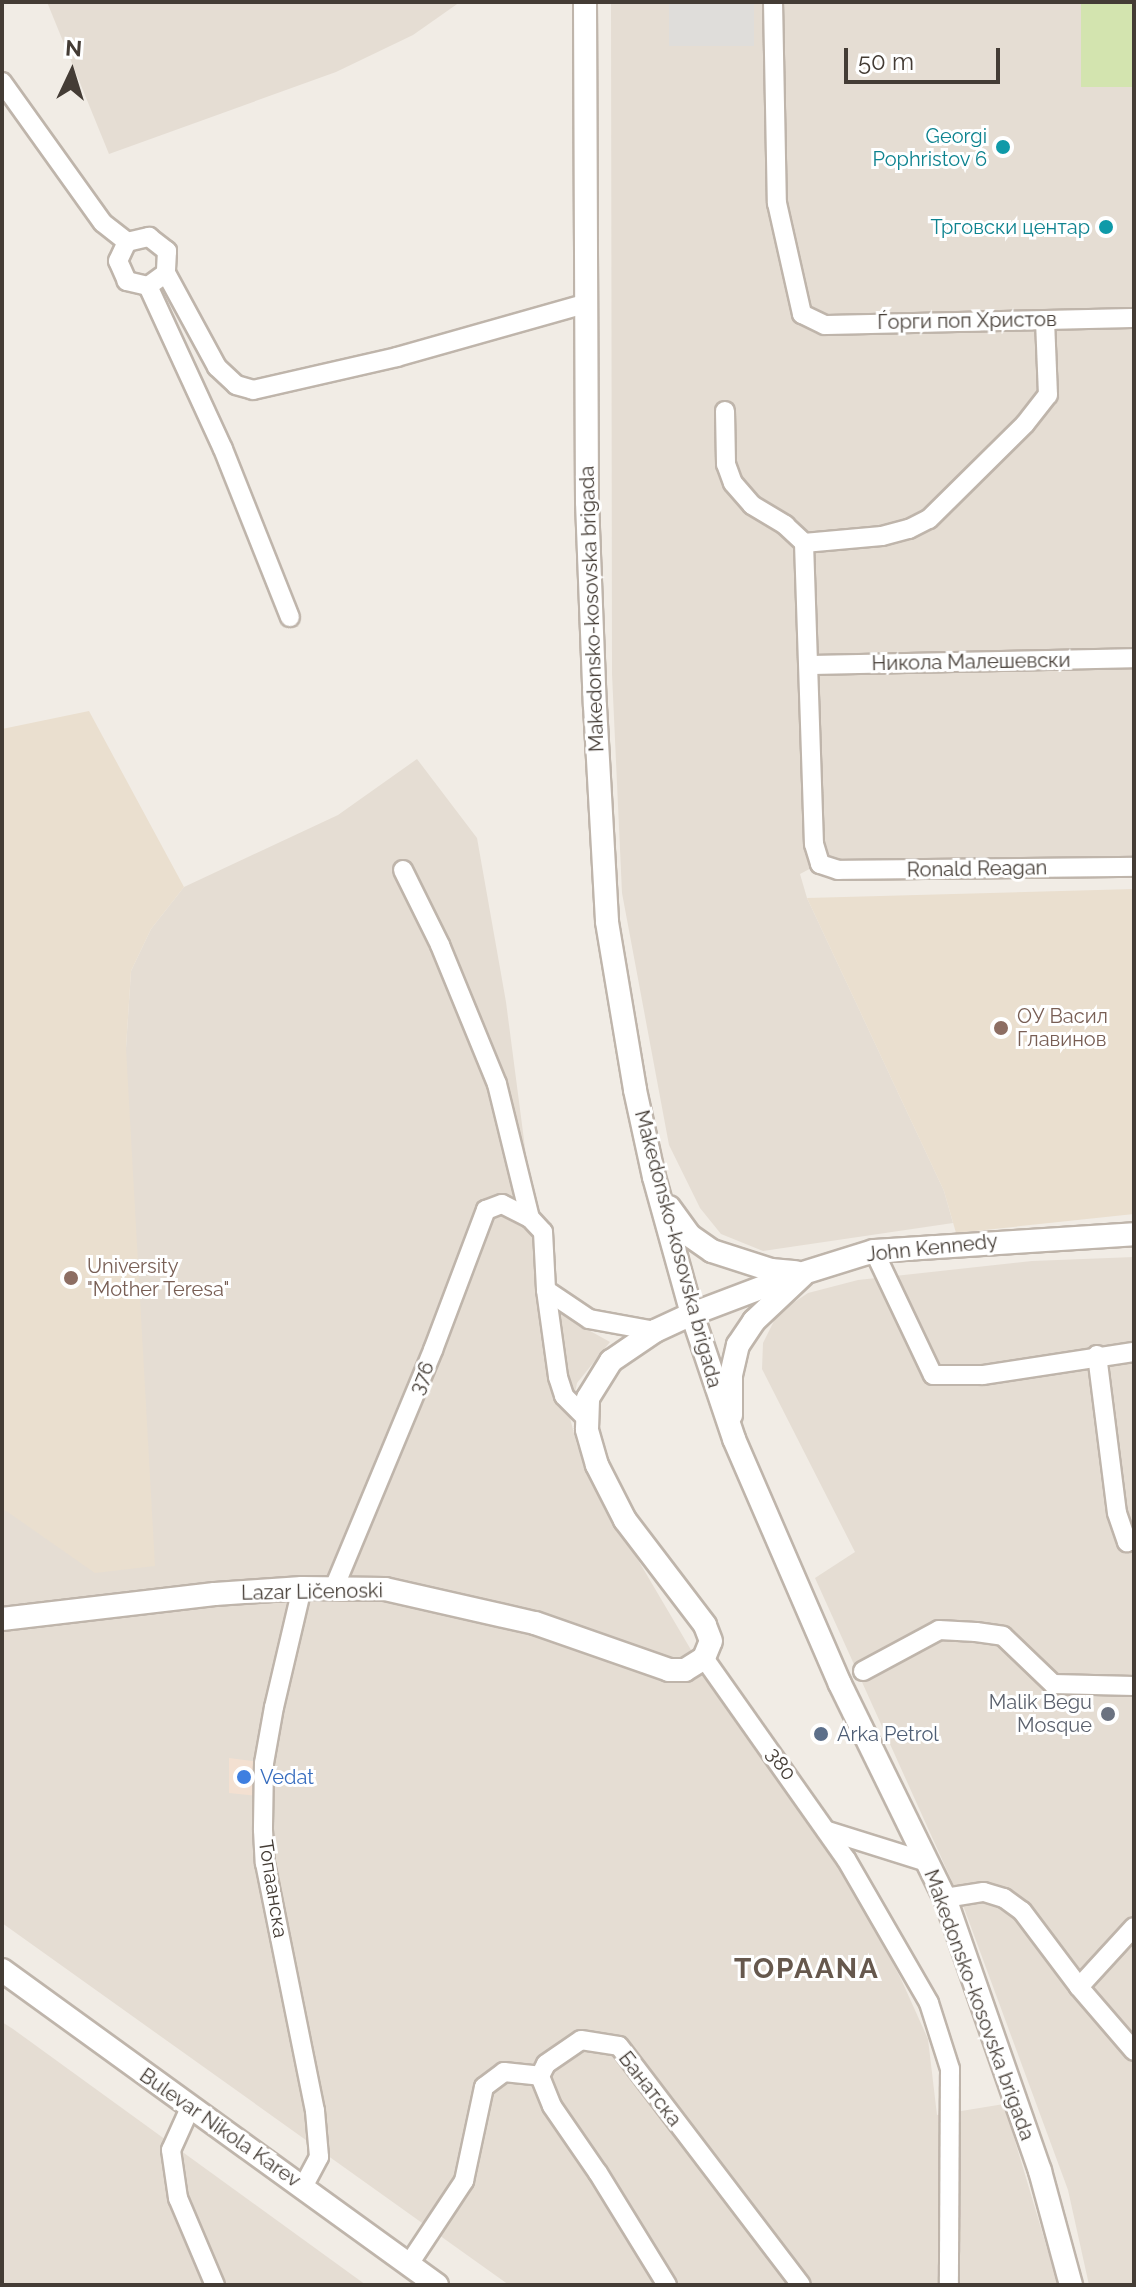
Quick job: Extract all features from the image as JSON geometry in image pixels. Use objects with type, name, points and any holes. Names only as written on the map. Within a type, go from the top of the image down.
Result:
[{"type":"street","name":"Makedonsko-kosovska brigada","points":[[585,2],[587,502],[607,922],[635,1090],[692,1314],[734,1439],[840,1684],[945,1898],[1040,2171],[1071,2285]]},
{"type":"street","name":"Ѓорги поп Христов","points":[[773,2],[777,203],[802,314],[825,325],[1134,318]]},
{"type":"street","points":[[2,82],[103,223],[127,242]]},
{"type":"street","points":[[127,242],[149,237],[167,251],[166,273],[217,367],[236,385],[253,390],[397,357],[584,304]]},
{"type":"street","points":[[127,242],[118,261],[127,281],[148,286],[166,273]]},
{"type":"street","points":[[148,286],[223,449],[290,617]]},
{"type":"street","points":[[804,543],[882,536],[909,529],[929,519],[1025,424],[1048,395],[1045,320]]},
{"type":"street","points":[[725,411],[726,464],[733,483],[752,505],[785,525],[804,543],[809,665]]},
{"type":"street","name":"Никола Малешевски","points":[[809,665],[1134,658]]},
{"type":"street","name":"Ronald Reagan","points":[[809,665],[814,844],[820,864],[838,870],[1134,867]]},
{"type":"street","points":[[403,870],[440,945],[497,1084],[530,1218],[543,1232],[546,1290],[558,1377],[564,1396],[585,1417],[609,1492],[640,1542],[705,1625],[711,1641],[704,1658]]},
{"type":"street","points":[[659,1192],[689,1235],[712,1251],[771,1270],[805,1272]]},
{"type":"street","name":"376","points":[[334,1588],[433,1350],[486,1210],[502,1204],[530,1218]]},
{"type":"street","name":"John Kennedy","points":[[692,1314],[805,1272],[874,1251],[1134,1234]]},
{"type":"street","points":[[874,1251],[933,1375],[983,1375],[1097,1355],[1134,1352]]},
{"type":"street","points":[[734,1439],[731,1390],[738,1345],[754,1321],[805,1272]]},
{"type":"street","points":[[546,1290],[589,1319],[655,1331]]},
{"type":"street","points":[[585,1417],[592,1389],[611,1361],[655,1331],[692,1314]]},
{"type":"street","points":[[1097,1355],[1117,1513],[1131,1540]]},
{"type":"street","name":"Lazar Ličenoski","points":[[2,1619],[163,1598],[302,1588],[385,1589],[459,1603],[535,1623],[669,1670],[685,1670],[704,1658]]},
{"type":"street","name":"Топаанска","points":[[302,1588],[264,1763],[263,1830],[265,1863],[315,2111],[319,2157],[303,2187]]},
{"type":"street","points":[[863,1671],[939,1630],[976,1632],[1003,1636],[1053,1684],[1134,1686]]},
{"type":"street","name":"380","points":[[704,1658],[828,1831],[929,2003],[950,2069],[949,2285]]},
{"type":"street","points":[[828,1831],[927,1862]]},
{"type":"street","points":[[945,1898],[984,1892],[1004,1898],[1022,1911],[1079,1987],[1134,2051]]},
{"type":"street","points":[[1079,1987],[1134,1927]]},
{"type":"street","name":"Bulevar Nikola Karev","points":[[2,1970],[437,2285]]},
{"type":"street","name":"Банатска","points":[[540,2076],[546,2064],[581,2040],[619,2046],[801,2285]]},
{"type":"street","points":[[409,2264],[464,2181],[484,2087],[504,2072],[540,2076],[552,2106],[598,2173],[667,2285]]},
{"type":"street","points":[[190,2108],[171,2150],[176,2186],[215,2285]]},
{"type":"shaded area","points":[[47,2],[460,2],[413,35],[336,72],[109,154]]},
{"type":"shaded area","points":[[611,2],[1134,2],[1134,860],[849,867],[830,858],[800,874],[807,898],[944,1191],[953,1223],[763,1251],[721,1234],[700,1208],[669,1145],[622,893],[612,674]]},
{"type":"shaded area","points":[[669,2],[754,2],[754,46],[669,46]]},
{"type":"shaded area","name":"University \"Mother Teresa\"","points":[[89,711],[184,887],[151,929],[131,971],[126,1048],[155,1566],[95,1573],[2,1508],[2,729]]},
{"type":"shaded area","points":[[417,759],[477,838],[506,1002],[542,1278],[565,1317],[610,1342],[577,1383],[570,1418],[577,1445],[598,1492],[707,1677],[825,1834],[901,1979],[928,2039],[937,2115],[1004,2104],[1058,2285],[509,2285],[2,1923],[2,1508],[11,1513],[126,1048],[131,971],[151,929],[184,887],[338,815]]},
{"type":"shaded area","name":"ОУ Васил Главинов","points":[[1134,889],[1134,1214],[956,1233],[944,1191],[807,898]]},
{"type":"shaded area","points":[[1134,1257],[1134,2285],[1089,2285],[1068,2190],[964,1908],[815,1578],[855,1552],[762,1369],[763,1343],[778,1313],[808,1293],[858,1280],[1032,1261]]},
{"type":"shaded area","name":"Vedat","points":[[229,1758],[259,1762],[259,1796],[229,1793]]},
{"type":"shaded area","points":[[2,2022],[13,2029],[366,2285],[2,2285]]},
{"type":"green space","points":[[1081,2],[1134,2],[1134,87],[1081,87]]},
{"type":"place","name":"Georgi Pophristov 6","points":[[1003,147]]},
{"type":"place","name":"Трговски центар","points":[[1106,227]]},
{"type":"place","name":"ОУ Васил Главинов","points":[[1001,1028]]},
{"type":"place","name":"University \"Mother Teresa\"","points":[[71,1278]]},
{"type":"place","name":"Malik Begu Mosque","points":[[1108,1714]]},
{"type":"place","name":"Arka Petrol","points":[[821,1734]]},
{"type":"place","name":"Vedat","points":[[244,1777]]},
{"type":"district","name":"TOPAANA","points":[[807,1969]]}]
